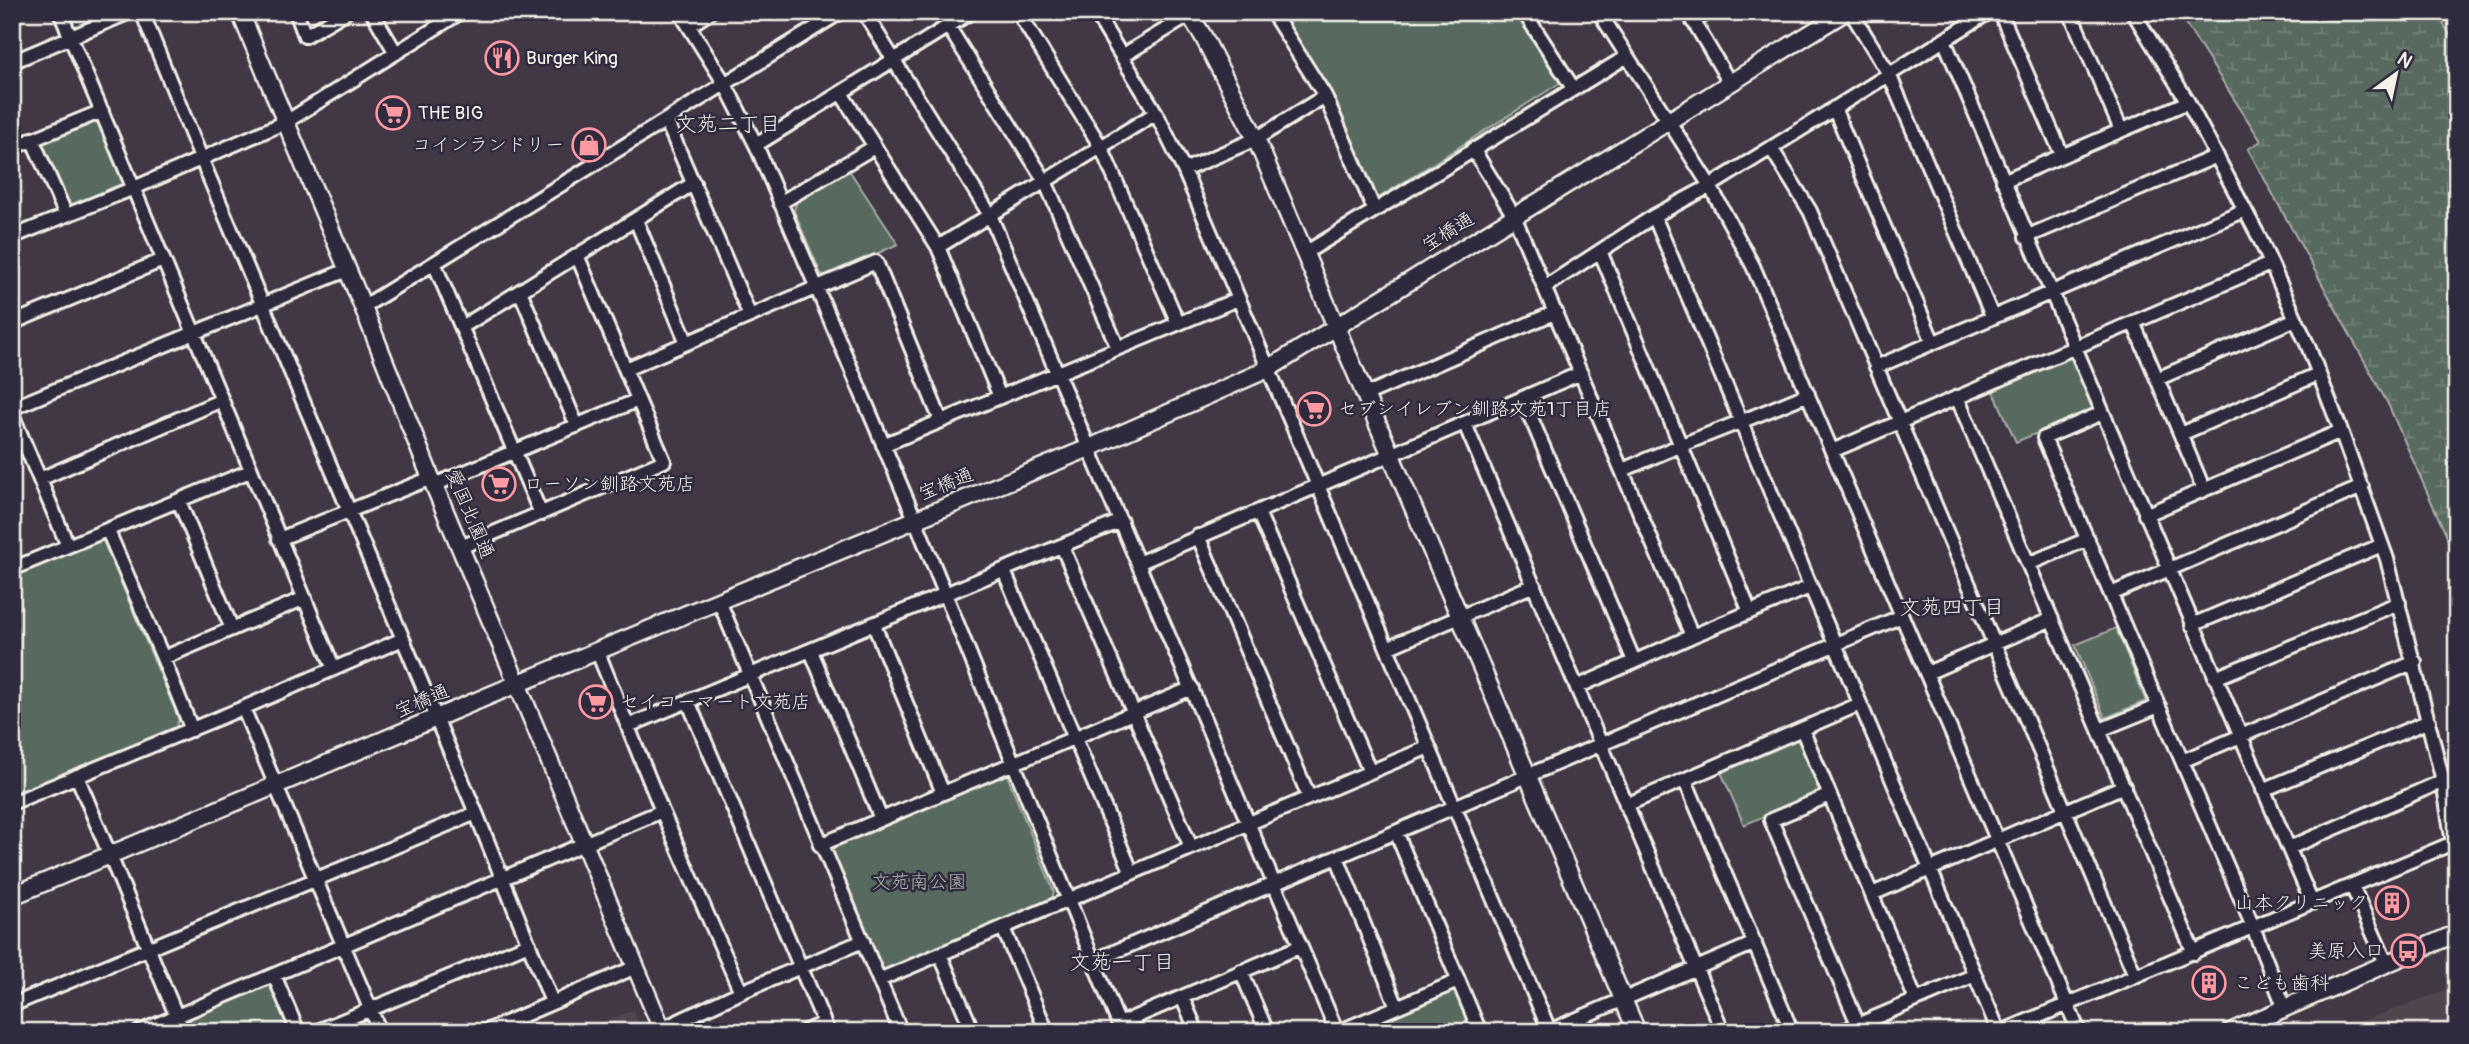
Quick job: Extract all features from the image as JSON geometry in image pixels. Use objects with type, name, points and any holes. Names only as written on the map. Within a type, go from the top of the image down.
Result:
[{"type":"street","points":[[60,12],[334,669]]},
{"type":"street","points":[[12,62],[130,12]]},
{"type":"street","points":[[142,12],[552,1002]]},
{"type":"street","name":"愛国北園通","points":[[240,12],[662,1030]]},
{"type":"street","points":[[296,12],[305,36],[346,12]]},
{"type":"street","points":[[372,12],[396,52]]},
{"type":"street","points":[[12,237],[286,122],[461,12]]},
{"type":"street","points":[[680,12],[725,84],[756,145],[915,519],[1120,1028],[1182,997],[1301,946]]},
{"type":"street","points":[[689,26],[710,12]]},
{"type":"street","points":[[363,307],[841,12]]},
{"type":"street","points":[[864,12],[990,215],[1337,1032],[1458,981]]},
{"type":"street","points":[[756,145],[971,12]]},
{"type":"street","points":[[1018,12],[1101,147],[1178,323]]},
{"type":"street","points":[[1095,12],[1156,113],[1184,170],[1549,1032],[1755,943]]},
{"type":"street","points":[[1272,12],[1325,96],[1374,209]]},
{"type":"street","points":[[1524,12],[1573,88]]},
{"type":"street","points":[[1599,12],[1710,186],[1753,266],[2079,1032]]},
{"type":"street","points":[[1709,12],[1690,17],[1730,83]]},
{"type":"street","name":"宝橋通","points":[[12,896],[597,650],[1089,448],[1268,369],[1845,12]]},
{"type":"street","points":[[1851,12],[1889,74],[1992,316]]},
{"type":"street","points":[[1545,288],[1654,216],[1710,186],[1989,12]]},
{"type":"street","points":[[2000,12],[2062,155]]},
{"type":"street","points":[[2070,12],[2121,130]]},
{"type":"street","points":[[1654,216],[2000,1032],[2453,843],[2443,781],[2399,603],[2382,545],[2341,431],[2296,318],[2245,210],[2188,102],[2133,12]]},
{"type":"street","points":[[1122,56],[1189,14],[1203,36],[1256,139],[1637,1032]]},
{"type":"street","points":[[948,26],[1045,181],[1118,348]]},
{"type":"street","points":[[1944,40],[2312,903]]},
{"type":"street","points":[[1305,253],[1626,57]]},
{"type":"street","points":[[841,93],[938,247],[1000,397]]},
{"type":"street","points":[[1184,170],[1256,139],[1325,96]]},
{"type":"street","points":[[2003,181],[2188,102]]},
{"type":"street","points":[[1834,108],[1933,342]]},
{"type":"street","points":[[12,148],[102,111]]},
{"type":"street","points":[[938,247],[1156,113]]},
{"type":"street","points":[[666,120],[750,316]]},
{"type":"street","points":[[32,139],[66,215]]},
{"type":"street","points":[[780,203],[874,146]]},
{"type":"street","points":[[1771,148],[1810,211],[2135,975]]},
{"type":"street","points":[[1473,149],[1514,216],[1692,636]]},
{"type":"street","points":[[2026,237],[2217,156]]},
{"type":"street","points":[[462,327],[694,183]]},
{"type":"street","points":[[1876,367],[2245,210]]},
{"type":"street","points":[[636,220],[687,343]]},
{"type":"street","points":[[1600,251],[1750,612]]},
{"type":"street","points":[[461,547],[664,461],[577,255]]},
{"type":"street","points":[[12,323],[163,260]]},
{"type":"street","points":[[626,369],[876,262],[941,421]]},
{"type":"street","points":[[434,263],[541,514]]},
{"type":"street","points":[[1832,451],[2270,264]]},
{"type":"street","points":[[12,408],[347,270]]},
{"type":"street","points":[[520,291],[577,426]]},
{"type":"street","points":[[883,445],[1238,299]]},
{"type":"street","points":[[1365,395],[1556,312]]},
{"type":"street","points":[[2157,379],[2296,318]]},
{"type":"street","points":[[2133,322],[2204,490]]},
{"type":"street","points":[[1138,563],[1581,373]]},
{"type":"street","points":[[2181,434],[2318,374]]},
{"type":"street","points":[[1623,470],[1680,444],[1741,424],[1808,394]]},
{"type":"street","points":[[1957,397],[2194,953]]},
{"type":"street","points":[[1523,399],[1634,662]]},
{"type":"street","points":[[40,479],[222,400]]},
{"type":"street","points":[[279,539],[350,510],[515,452],[638,400]]},
{"type":"street","points":[[2102,413],[2044,438],[2253,927],[2285,1009]]},
{"type":"street","points":[[12,414],[68,546]]},
{"type":"street","points":[[1465,424],[1723,1032]]},
{"type":"street","points":[[2145,514],[2341,431]]},
{"type":"street","points":[[12,569],[250,471]]},
{"type":"street","points":[[2111,594],[2362,487]]},
{"type":"street","points":[[179,501],[232,629]]},
{"type":"street","points":[[1258,512],[1370,772]]},
{"type":"street","points":[[628,726],[1121,521]]},
{"type":"street","points":[[108,531],[192,730]]},
{"type":"street","points":[[1198,536],[1309,797]]},
{"type":"street","points":[[2028,564],[2088,539]]},
{"type":"street","points":[[2192,625],[2382,545]]},
{"type":"street","points":[[1062,546],[1191,848]]},
{"type":"street","points":[[1004,571],[1132,873]]},
{"type":"street","points":[[1388,648],[1534,585]]},
{"type":"street","points":[[1577,687],[1810,587]]},
{"type":"street","points":[[163,658],[304,598]]},
{"type":"street","points":[[719,601],[901,1032]]},
{"type":"street","points":[[2216,678],[2399,603]]},
{"type":"street","points":[[1093,961],[1902,616]]},
{"type":"street","points":[[1927,673],[2052,619]]},
{"type":"street","points":[[874,625],[943,793]]},
{"type":"street","points":[[12,803],[192,730],[403,639]]},
{"type":"street","points":[[597,650],[662,811],[741,992]]},
{"type":"street","points":[[811,651],[881,819]]},
{"type":"street","points":[[2182,761],[2415,662]]},
{"type":"street","points":[[820,845],[1192,688]]},
{"type":"street","points":[[688,701],[826,1028],[804,1032]]},
{"type":"street","points":[[1626,805],[1860,704]]},
{"type":"street","points":[[2100,730],[2159,705]]},
{"type":"street","points":[[243,708],[380,1032]]},
{"type":"street","points":[[2263,790],[2429,721]]},
{"type":"street","points":[[1802,729],[1916,1000]]},
{"type":"street","points":[[879,980],[1429,747]]},
{"type":"street","points":[[77,776],[183,1032]]},
{"type":"street","points":[[1685,780],[1793,1032]]},
{"type":"street","points":[[2289,848],[2443,781]]},
{"type":"street","points":[[1871,894],[2123,786]]},
{"type":"street","points":[[1830,794],[1771,820],[1858,1024]]},
{"type":"street","points":[[139,1032],[662,811]]},
{"type":"street","points":[[12,1004],[476,813]]},
{"type":"street","points":[[1396,832],[1480,1032]]},
{"type":"street","points":[[1337,857],[1397,1007]]},
{"type":"street","points":[[2352,886],[2387,965]]},
{"type":"street","points":[[1003,928],[1047,1032]]},
{"type":"street","points":[[2230,1032],[2454,935]]},
{"type":"street","points":[[662,1030],[741,992],[863,942]]},
{"type":"street","points":[[315,1032],[529,944]]},
{"type":"street","points":[[940,954],[973,1032]]},
{"type":"street","points":[[484,1032],[636,967]]},
{"type":"street","points":[[1241,971],[1267,1032]]},
{"type":"street","points":[[274,975],[298,1032]]},
{"type":"street","points":[[1841,1032],[1975,975]]},
{"type":"street","points":[[1182,997],[1196,1032]]},
{"type":"shaded area","points":[[2436,12],[2457,12],[2457,46]]},
{"type":"shaded area","points":[[2457,986],[2457,1032],[2332,1032]]},
{"type":"shaded area","points":[[633,1010],[643,1032],[580,1032]]},
{"type":"green space","points":[[1281,12],[1515,12],[1560,83],[1377,199],[1333,98]]},
{"type":"green space","points":[[2178,12],[2436,12],[2457,46],[2457,580],[2451,546],[2388,404],[2248,149],[2261,141]]},
{"type":"green space","points":[[98,119],[126,182],[67,207],[40,144]]},
{"type":"green space","points":[[849,170],[898,244],[828,276],[821,274],[794,211],[796,203]]},
{"type":"green space","points":[[2071,356],[2093,409],[2016,442],[1993,390]]},
{"type":"green space","points":[[102,538],[179,719],[176,727],[12,795],[12,576]]},
{"type":"green space","points":[[2116,628],[2146,701],[2105,718],[2075,645]]},
{"type":"green space","points":[[1800,738],[1823,790],[1744,825],[1721,772]]},
{"type":"green space","name":"文苑南公園","points":[[1002,773],[1007,775],[1054,892],[1052,898],[882,972],[831,849],[832,845]]},
{"type":"green space","points":[[268,984],[274,987],[292,1032],[191,1032],[188,1024],[192,1017]]},
{"type":"green space","points":[[1451,991],[1456,993],[1473,1032],[1375,1032],[1372,1025]]},
{"type":"place","name":"Burger King","points":[[502,58]]},
{"type":"place","name":"THE BIG","points":[[393,113]]},
{"type":"place","name":"コインランドリー","points":[[589,145]]},
{"type":"place","name":"セブンイレブン釧路文苑1丁目店","points":[[1314,409]]},
{"type":"place","name":"ローソン釧路文苑店","points":[[499,484]]},
{"type":"place","name":"セイコーマート文苑店","points":[[596,702]]},
{"type":"place","name":"山本クリニック","points":[[2392,903]]},
{"type":"place","name":"美原入口","points":[[2408,951]]},
{"type":"place","name":"こども歯科","points":[[2209,983]]},
{"type":"district","name":"文苑二丁目","points":[[728,124]]},
{"type":"district","name":"文苑四丁目","points":[[1952,607]]},
{"type":"district","name":"文苑一丁目","points":[[1122,962]]}]
